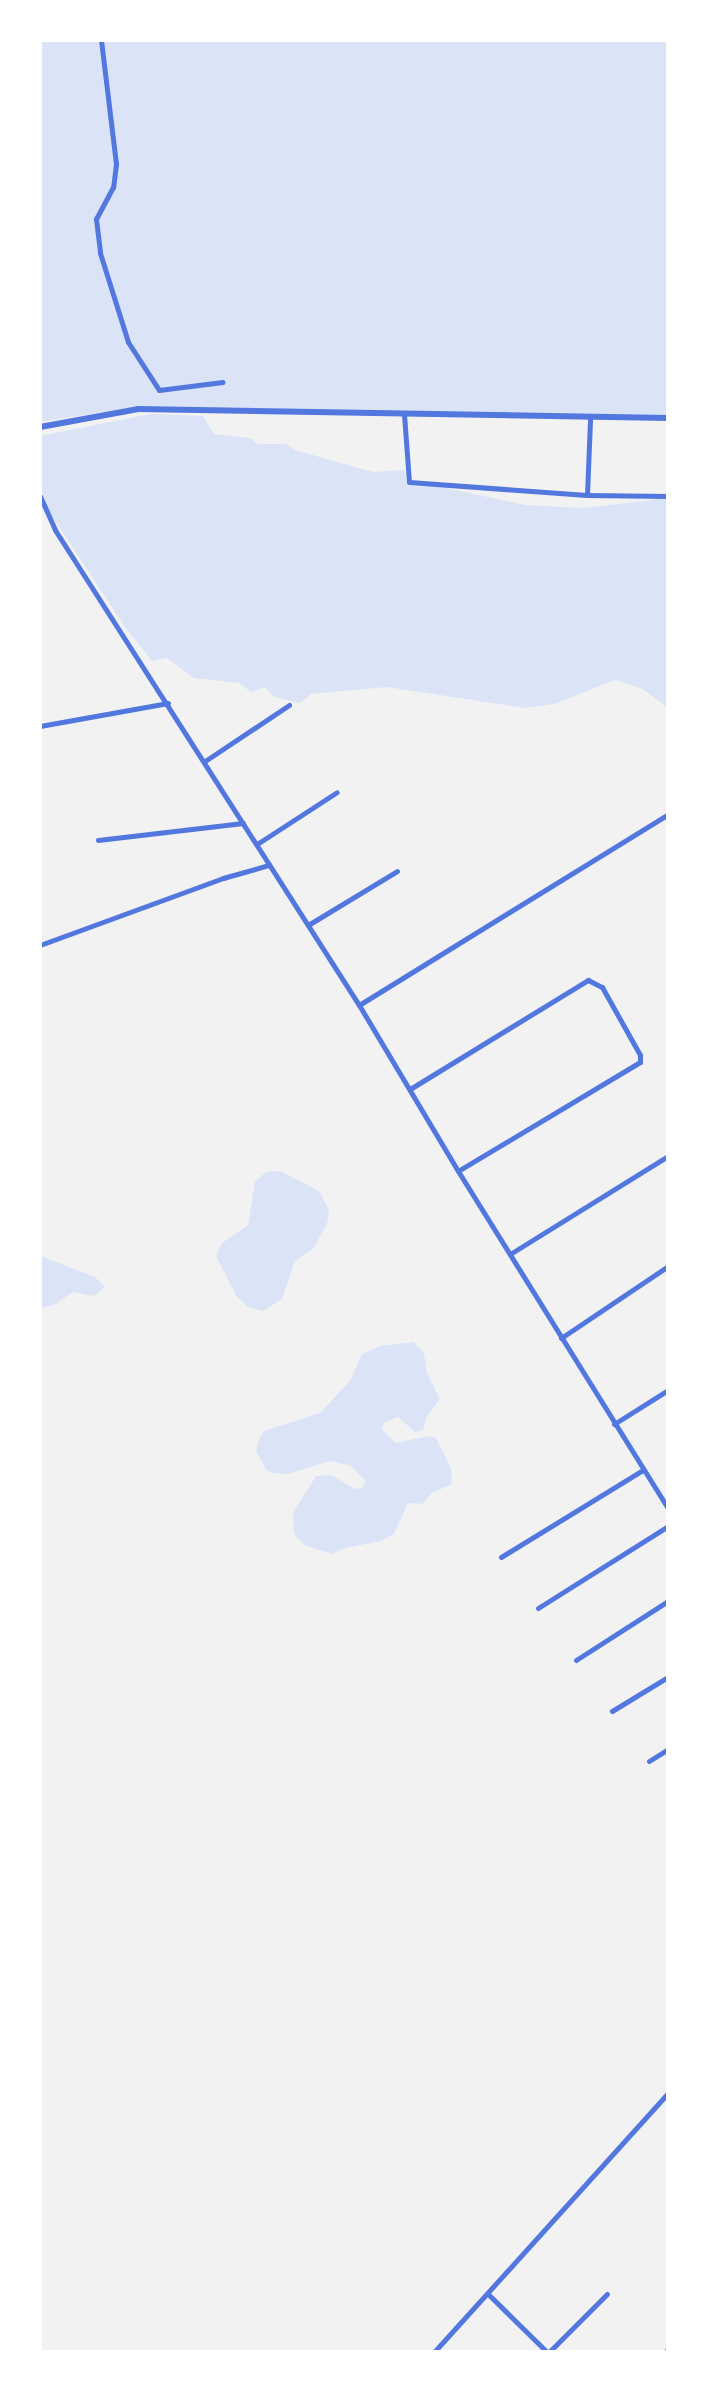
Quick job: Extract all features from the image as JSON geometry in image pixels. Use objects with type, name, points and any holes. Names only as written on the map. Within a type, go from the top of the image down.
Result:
[{"type":"street","points":[[101,40],[116,164],[113,187],[96,219],[100,253],[128,342],[159,390],[222,382]]},
{"type":"street","points":[[40,427],[138,409],[668,418]]},
{"type":"street","points":[[404,414],[409,482],[587,495],[668,496]]},
{"type":"street","points":[[587,495],[590,419]]},
{"type":"street","points":[[40,496],[55,530],[359,1005],[458,1171],[668,1508]]},
{"type":"street","points":[[40,726],[168,703]]},
{"type":"street","points":[[205,761],[289,705]]},
{"type":"street","points":[[257,844],[337,792]]},
{"type":"street","points":[[359,1005],[668,814]]},
{"type":"street","points":[[98,840],[243,823]]},
{"type":"street","points":[[40,945],[223,878],[269,865]]},
{"type":"street","points":[[308,925],[397,871]]},
{"type":"street","points":[[410,1089],[588,980],[602,987],[640,1055],[640,1062],[458,1171]]},
{"type":"street","points":[[510,1254],[668,1156]]},
{"type":"street","points":[[561,1338],[668,1266]]},
{"type":"street","points":[[614,1424],[668,1390]]},
{"type":"street","points":[[501,1557],[643,1470]]},
{"type":"street","points":[[538,1608],[668,1526]]},
{"type":"street","points":[[576,1660],[668,1601]]},
{"type":"street","points":[[612,1711],[668,1677]]},
{"type":"street","points":[[649,1761],[668,1749]]},
{"type":"street","points":[[434,2352],[668,2093]]},
{"type":"street","points":[[488,2294],[548,2352],[607,2294]]},
{"type":"shaded area","points":[[40,40],[668,40],[668,416],[138,407],[40,422]]},
{"type":"shaded area","points":[[150,414],[203,416],[214,434],[250,438],[258,444],[286,444],[295,450],[373,472],[405,470],[407,486],[441,487],[525,505],[583,508],[652,500],[668,494],[668,708],[643,689],[615,680],[554,704],[525,708],[387,687],[311,694],[300,703],[274,697],[265,687],[251,692],[239,683],[194,678],[167,658],[152,661],[125,627],[50,513],[40,487],[40,436]]},
{"type":"shaded area","points":[[280,1171],[319,1191],[329,1210],[327,1224],[313,1249],[295,1261],[282,1299],[263,1311],[248,1307],[237,1297],[216,1256],[222,1243],[248,1225],[255,1182],[266,1172]]},
{"type":"shaded area","points":[[40,1256],[95,1277],[105,1287],[94,1296],[73,1292],[54,1305],[41,1308]]},
{"type":"shaded area","points":[[414,1342],[424,1353],[427,1373],[440,1399],[427,1416],[423,1430],[415,1432],[398,1417],[385,1422],[381,1428],[395,1443],[429,1436],[436,1438],[451,1469],[452,1484],[432,1493],[422,1504],[408,1503],[394,1534],[381,1541],[345,1548],[332,1554],[304,1545],[294,1534],[293,1513],[316,1476],[331,1475],[355,1489],[362,1488],[366,1481],[351,1466],[330,1461],[287,1474],[273,1473],[266,1470],[256,1451],[260,1437],[264,1431],[320,1413],[350,1381],[362,1354],[380,1346]]}]
